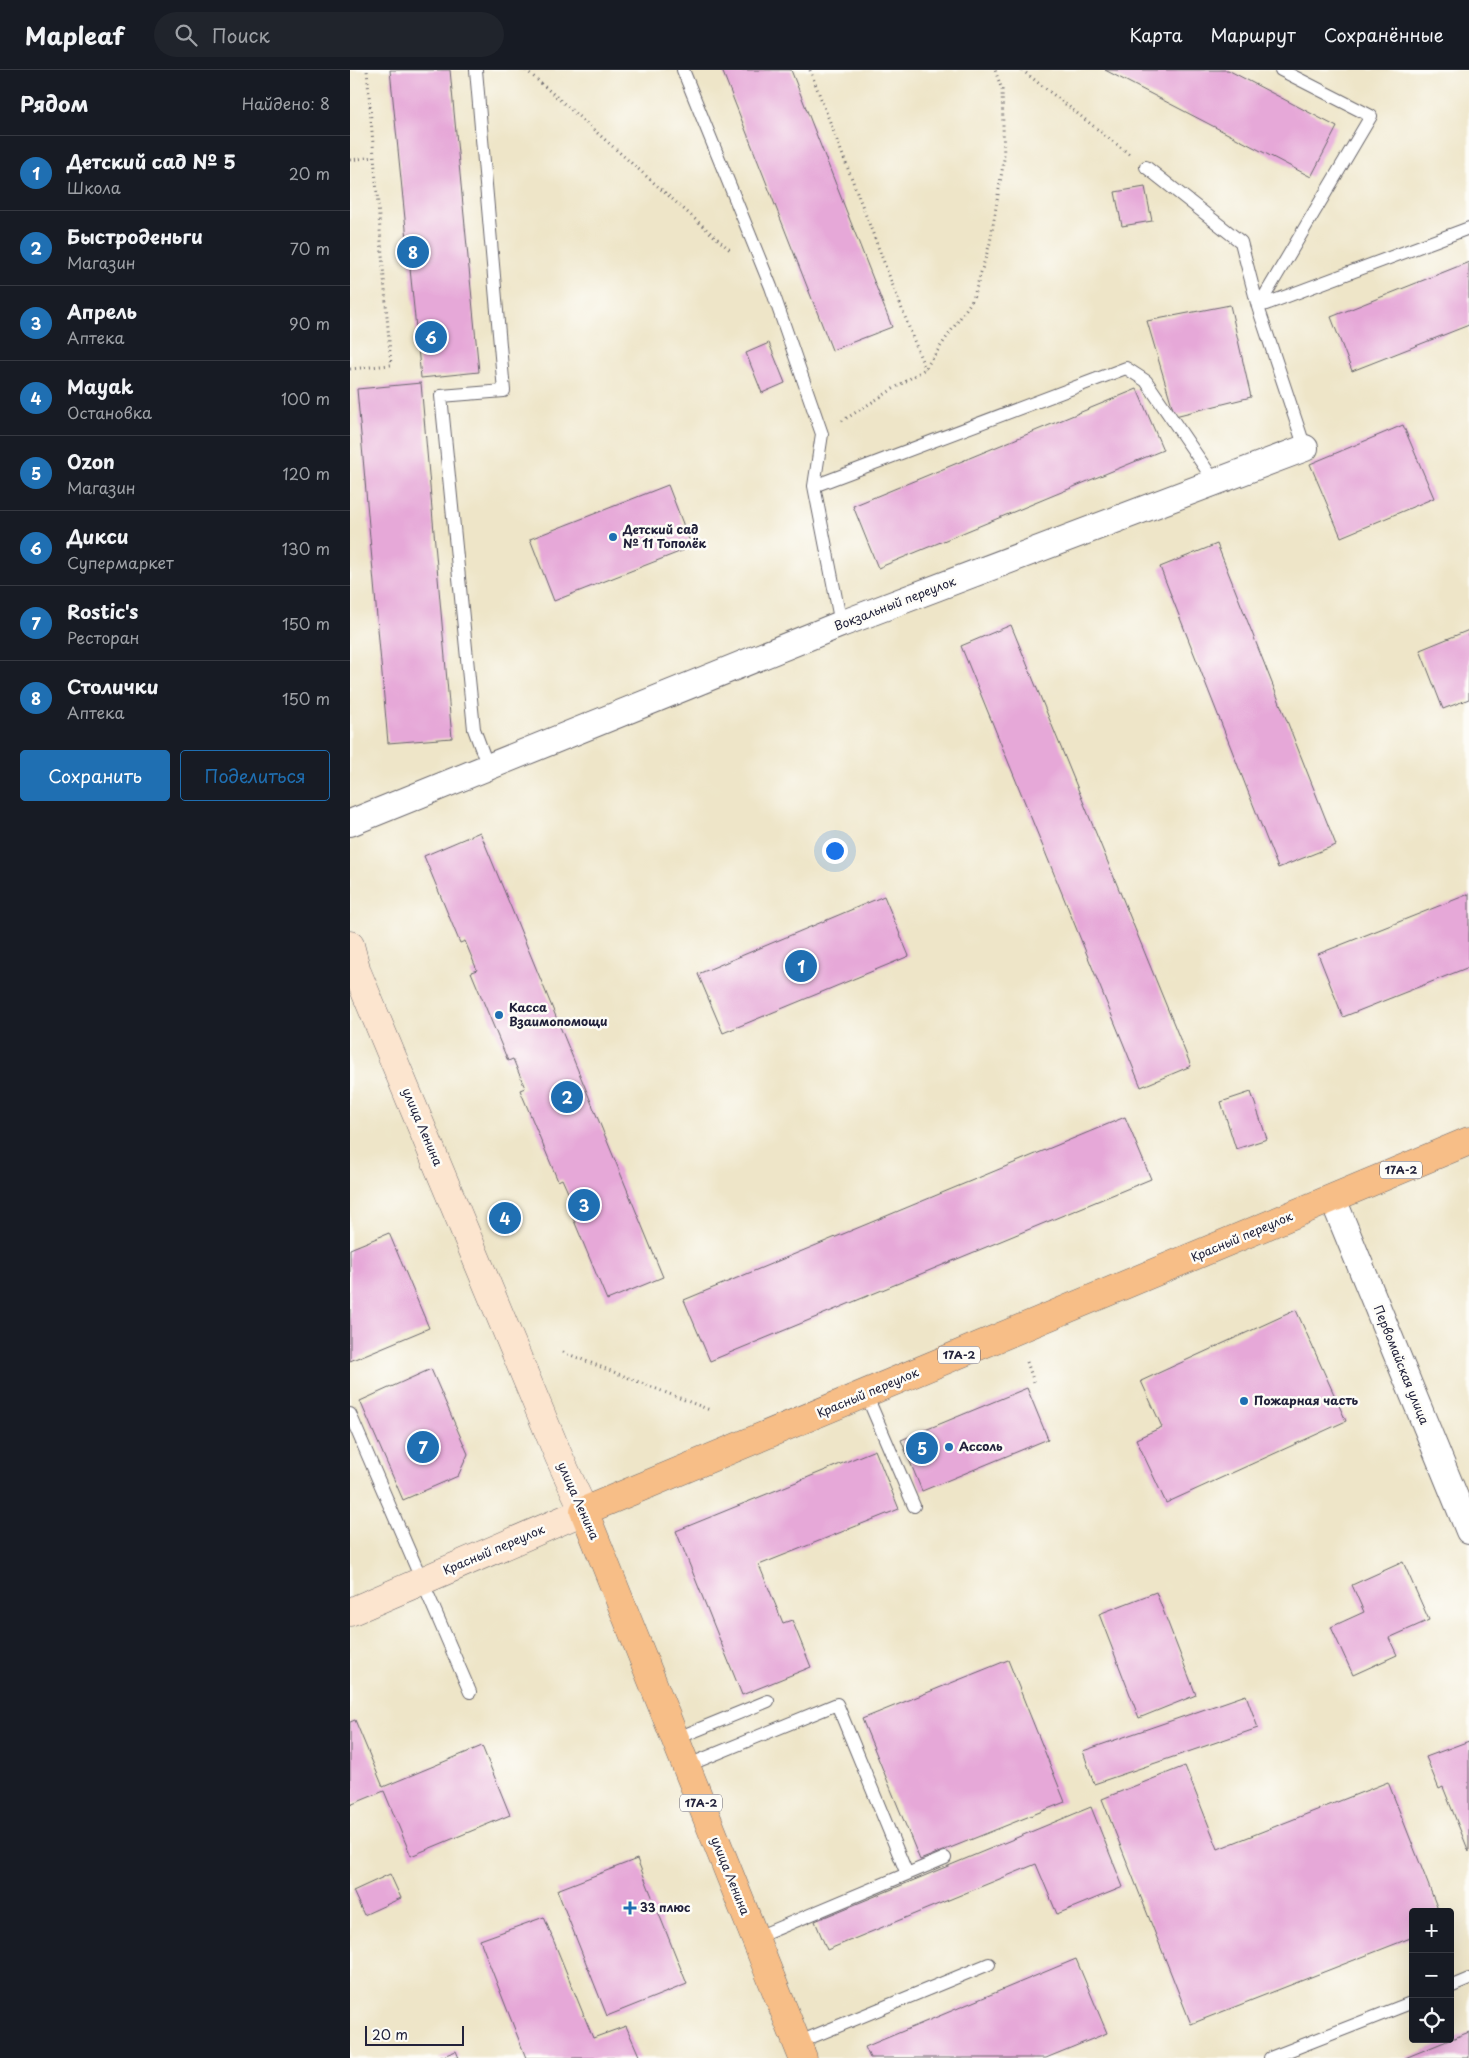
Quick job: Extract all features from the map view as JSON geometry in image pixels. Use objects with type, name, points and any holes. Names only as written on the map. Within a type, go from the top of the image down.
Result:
[{"type":"main road","name":"улица Ленина","points":[[350,945],[365,990],[555,1448],[584,1511],[800,2050]]},
{"type":"main road","name":"Красный переулок","points":[[350,1612],[584,1511],[1469,1141]]},
{"type":"street","name":"Вокзальный переулок","points":[[350,823],[841,624],[1305,448]]},
{"type":"street","name":"Первомайская улица","points":[[1333,1199],[1469,1532]]},
{"type":"lane","points":[[476,70],[504,391],[440,396],[474,729],[488,766]]},
{"type":"lane","points":[[683,70],[771,287],[822,434],[814,486],[841,624]]},
{"type":"lane","points":[[1258,307],[1371,116],[1281,70]]},
{"type":"lane","points":[[1146,167],[1240,242],[1258,307],[1305,448]]},
{"type":"lane","points":[[1258,307],[1469,228]]},
{"type":"lane","points":[[814,486],[1126,368],[1146,381],[1215,482]]},
{"type":"lane","points":[[866,1394],[914,1506]]},
{"type":"lane","points":[[350,1414],[470,1692]]},
{"type":"lane","points":[[675,1739],[768,1700]]},
{"type":"lane","points":[[686,1766],[837,1704],[907,1874]]},
{"type":"lane","points":[[755,1938],[944,1858]]},
{"type":"lane","points":[[800,2050],[989,1964]]},
{"type":"lane","points":[[1454,1985],[1469,1979]]},
{"type":"lane","points":[[1270,2058],[1409,2004]]},
{"type":"path","points":[[350,370],[391,365],[367,70]]},
{"type":"path","points":[[526,70],[734,254]]},
{"type":"path","points":[[810,70],[925,369]]},
{"type":"path","points":[[822,434],[925,369],[973,299],[990,243],[1004,159],[1002,90],[995,70]]},
{"type":"path","points":[[1022,70],[1146,167]]},
{"type":"path","points":[[350,160],[374,157]]},
{"type":"path","points":[[563,1352],[710,1410]]},
{"type":"path","points":[[1027,1362],[1036,1385]]},
{"type":"building","points":[[390,70],[450,70],[479,372],[421,378]]},
{"type":"building","points":[[722,70],[791,70],[892,327],[832,350]]},
{"type":"building","points":[[1105,70],[1228,70],[1337,127],[1311,177]]},
{"type":"building","points":[[1145,187],[1152,221],[1122,226],[1115,192]]},
{"type":"building","points":[[1469,262],[1469,325],[1352,371],[1331,317]]},
{"type":"building","points":[[1230,305],[1251,397],[1175,416],[1147,321]]},
{"type":"building","points":[[769,343],[785,383],[762,393],[746,353]]},
{"type":"building","points":[[421,383],[452,738],[388,743],[357,389]]},
{"type":"building","points":[[1137,389],[1163,450],[878,568],[853,506]]},
{"type":"building","points":[[1403,425],[1434,498],[1341,537],[1310,464]]},
{"type":"building","points":[[668,485],[692,547],[554,601],[530,539]]},
{"type":"building","points":[[1217,544],[1336,845],[1278,868],[1160,567]]},
{"type":"building","points":[[1011,625],[1191,1066],[1141,1087],[961,646]]},
{"type":"building","points":[[1469,630],[1469,699],[1443,709],[1420,650]]},
{"type":"building","points":[[480,832],[663,1277],[607,1300],[570,1211],[575,1208],[562,1179],[558,1181],[520,1090],[525,1088],[513,1059],[508,1061],[471,972],[477,970],[465,941],[460,943],[424,856]]},
{"type":"building","points":[[1469,894],[1469,967],[1343,1017],[1318,954]]},
{"type":"building","points":[[884,896],[909,956],[723,1033],[698,974]]},
{"type":"building","points":[[1251,1092],[1267,1139],[1236,1149],[1221,1102]]},
{"type":"building","points":[[1125,1117],[1151,1179],[710,1361],[684,1300]]},
{"type":"building","points":[[389,1233],[429,1328],[350,1361],[350,1249]]},
{"type":"building","name":"Пожарная часть","points":[[1296,1310],[1346,1421],[1166,1503],[1136,1439],[1162,1427],[1141,1381]]},
{"type":"building","points":[[431,1369],[468,1454],[458,1476],[403,1500],[360,1401]]},
{"type":"building","points":[[1027,1388],[1048,1439],[922,1491],[901,1440]]},
{"type":"building","points":[[875,1450],[899,1509],[759,1565],[783,1623],[792,1620],[811,1667],[742,1695],[676,1531]]},
{"type":"building","points":[[1403,1562],[1429,1620],[1389,1638],[1397,1655],[1353,1675],[1331,1627],[1364,1612],[1352,1585]]},
{"type":"building","points":[[1156,1592],[1196,1695],[1139,1718],[1099,1614]]},
{"type":"building","points":[[1008,1660],[1065,1802],[920,1860],[862,1719]]},
{"type":"building","points":[[1246,1695],[1258,1728],[1094,1784],[1083,1751]]},
{"type":"building","points":[[355,1720],[383,1787],[482,1746],[510,1815],[411,1856],[384,1791],[350,1805],[350,1722]]},
{"type":"building","points":[[1469,1741],[1469,1852],[1443,1787],[1439,1789],[1426,1757]]},
{"type":"building","points":[[1185,1766],[1218,1849],[1388,1782],[1437,1908],[1409,1908],[1409,1939],[1191,2024],[1102,1799]]},
{"type":"building","points":[[1091,1807],[1123,1887],[1057,1914],[1036,1864],[827,1950],[815,1921]]},
{"type":"building","points":[[637,1859],[687,1984],[607,2016],[557,1890]]},
{"type":"building","points":[[390,1874],[401,1898],[364,1915],[353,1891]]},
{"type":"building","points":[[544,1917],[593,2038],[626,2026],[640,2058],[526,2058],[480,1940]]},
{"type":"building","points":[[1076,1959],[1107,2033],[1046,2058],[870,2058],[865,2047]]},
{"type":"building","points":[[1469,2032],[1469,2058],[1405,2058],[1442,2043],[1454,2043],[1454,2038]]},
{"type":"building","points":[[456,2051],[459,2058],[438,2058]]},
{"type":"place","name":"Столички","points":[[413,252]]},
{"type":"place","name":"Дикси","points":[[431,337]]},
{"type":"place","name":"Детский сад № 11 Тополёк","points":[[613,537]]},
{"type":"place","name":"Детский сад № 5","points":[[801,966]]},
{"type":"place","name":"Касса Взаимопомощи","points":[[499,1015]]},
{"type":"place","name":"Быстроденьги","points":[[567,1097]]},
{"type":"place","name":"Апрель","points":[[584,1205]]},
{"type":"place","name":"Mayak","points":[[505,1218]]},
{"type":"place","name":"Пожарная часть","points":[[1244,1401]]},
{"type":"place","name":"Rostic's","points":[[423,1447]]},
{"type":"place","name":"Ассоль","points":[[949,1447]]},
{"type":"place","name":"Ozon","points":[[922,1448]]},
{"type":"place","name":"33 плюс","points":[[630,1908]]}]
